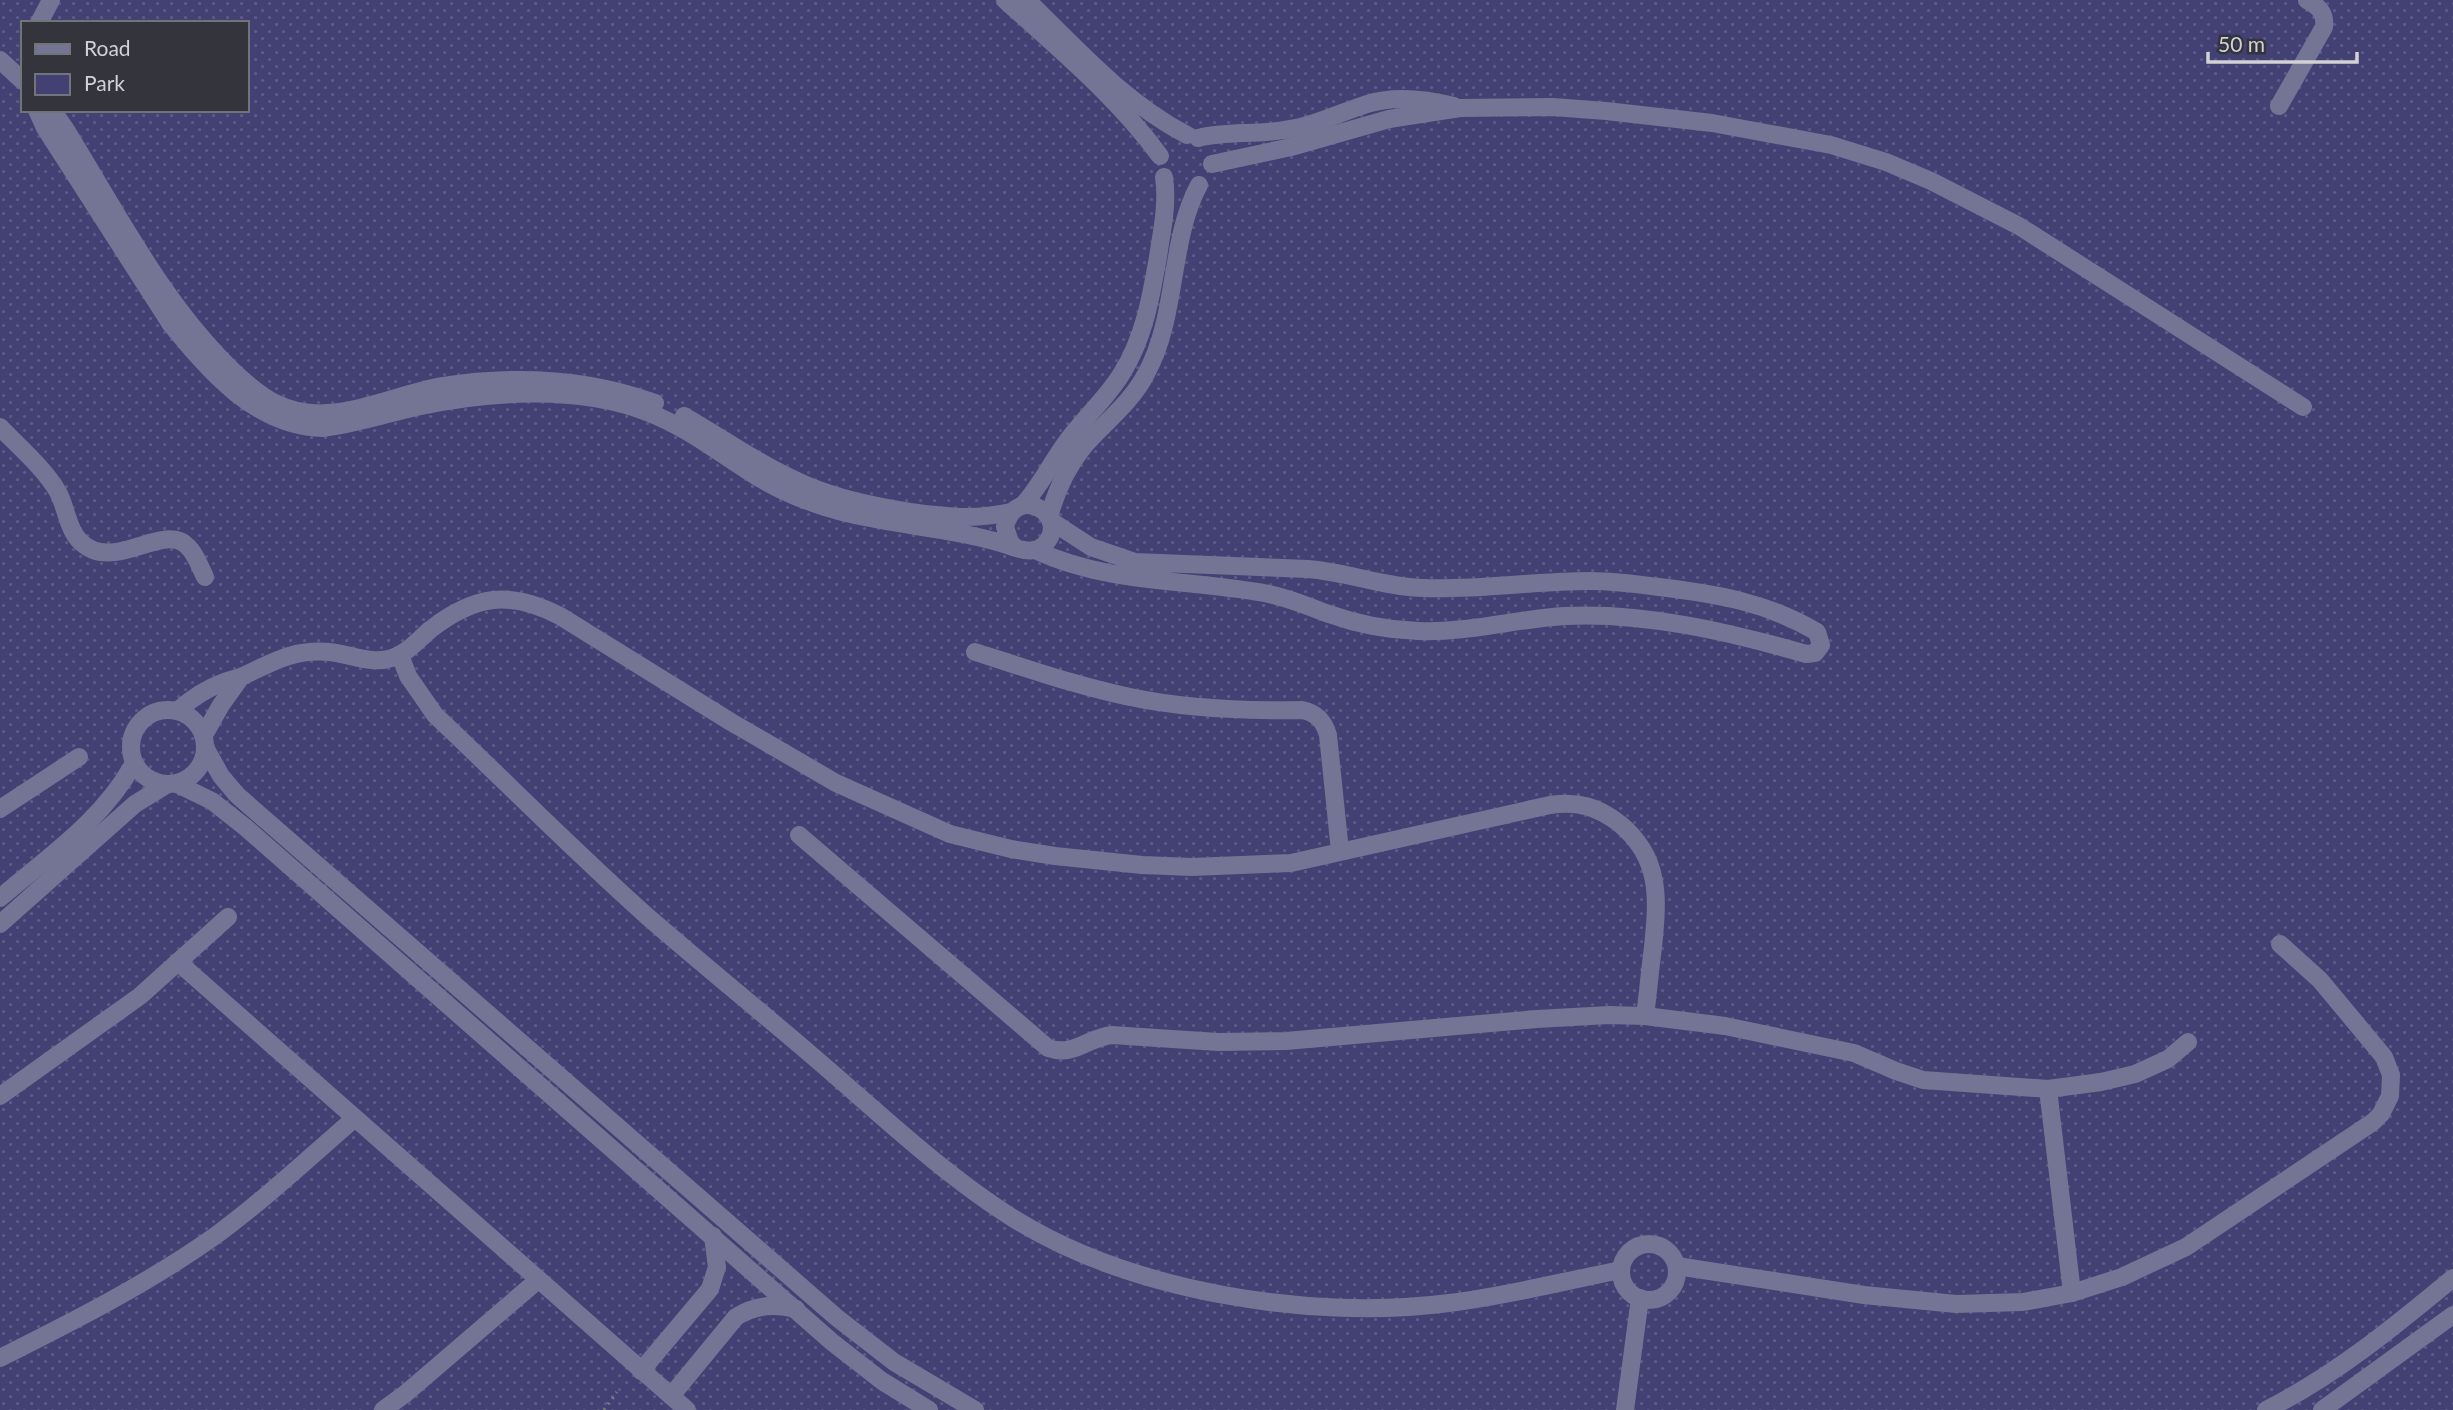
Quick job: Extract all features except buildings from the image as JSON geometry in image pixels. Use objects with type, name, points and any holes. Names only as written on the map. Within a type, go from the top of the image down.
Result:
[{"type":"street","points":[[40,21],[51,0]]},
{"type":"street","points":[[1006,0],[1098,77],[1209,149],[1212,164],[1205,179],[1199,184],[1184,188],[1164,177]]},
{"type":"street","points":[[1027,0],[1098,77],[1160,156]]},
{"type":"street","points":[[2279,106],[2324,27],[2320,8],[2306,0]]},
{"type":"street","points":[[0,60],[21,72]]},
{"type":"street","points":[[1016,548],[1010,542],[1005,527],[1017,509],[1040,485],[1069,438],[1108,394],[1135,350],[1148,311],[1164,219],[1166,198],[1160,156],[1166,143],[1172,138],[1283,131],[1355,118],[1388,119],[1460,108],[1553,107],[1660,116],[1831,145],[1886,162],[1931,181],[2019,226],[2303,407]]},
{"type":"street","points":[[38,112],[45,128],[170,323],[231,389],[274,419],[306,428],[323,428],[425,405],[484,397],[543,395],[623,404],[687,431],[757,477],[809,502],[868,518],[974,537],[1022,551],[1042,548],[1050,536],[1050,519],[1058,489],[1075,458],[1137,389],[1154,359],[1164,325],[1188,208],[1199,184]]},
{"type":"street","points":[[53,112],[174,304],[196,332],[251,388],[278,405],[304,413],[328,413],[422,390],[468,383],[534,380],[584,383],[633,395],[674,411],[783,475],[826,493],[881,507],[946,517],[979,518],[1038,507],[1078,540],[1102,552],[1149,564],[1332,571],[1387,584],[1426,588],[1591,581],[1635,584],[1723,596],[1762,606],[1799,621],[1817,632],[1821,645],[1815,653],[1806,654],[1730,634],[1681,625],[1601,617],[1537,618],[1442,631],[1387,628],[1358,623],[1264,593],[1132,579],[1093,571],[1035,550]]},
{"type":"street","points":[[1212,164],[1291,147],[1355,118]]},
{"type":"street","points":[[0,427],[51,482],[63,504],[70,527],[90,549],[110,554],[165,539],[177,540],[188,546],[205,577]]},
{"type":"street","points":[[177,711],[201,692],[241,677],[267,663],[300,653],[329,652],[370,661],[400,655],[439,624],[467,607],[487,600],[505,598],[541,606],[560,616],[836,783],[950,834],[1044,855],[1142,865],[1204,867],[1291,863],[1550,805],[1574,802],[1605,814],[1629,832],[1642,848],[1651,866],[1657,906],[1645,1016]]},
{"type":"street","points":[[975,652],[1079,685],[1131,697],[1218,709],[1302,710],[1314,714],[1321,720],[1328,735],[1340,851]]},
{"type":"street","points":[[400,655],[408,676],[435,715],[647,916],[960,1180],[1015,1219],[1049,1239],[1121,1268],[1202,1290],[1257,1300],[1326,1307],[1446,1304],[1621,1270]]},
{"type":"street","points":[[0,924],[135,804],[194,775],[200,768],[205,742],[220,705],[241,677]]},
{"type":"street","points":[[929,1410],[856,1362],[245,827],[212,801],[147,778],[134,762],[131,742],[139,723],[156,712],[177,711],[193,720],[221,776],[237,795],[836,1317],[894,1362],[975,1410]]},
{"type":"street","points":[[0,809],[79,757]]},
{"type":"street","points":[[2,890],[103,809],[134,762]]},
{"type":"street","points":[[799,835],[1048,1048],[1056,1050],[1072,1050],[1094,1038],[1112,1035],[1218,1042],[1286,1041],[1573,1016],[1645,1016],[1725,1026],[1854,1053],[1923,1080],[2048,1089],[2101,1082],[2135,1074],[2168,1059],[2188,1042]]},
{"type":"street","points":[[0,1096],[140,996],[228,917]]},
{"type":"street","points":[[1676,1266],[1864,1295],[1956,1304],[2023,1302],[2072,1293],[2122,1277],[2186,1247],[2373,1122],[2386,1106],[2390,1096],[2391,1075],[2384,1057],[2320,980],[2280,944]]},
{"type":"street","points":[[178,962],[687,1410]]},
{"type":"street","points":[[2048,1089],[2072,1293]]},
{"type":"street","points":[[0,1358],[166,1269],[225,1227],[355,1118]]},
{"type":"street","points":[[641,1371],[710,1289],[717,1267],[712,1236]]},
{"type":"street","points":[[1642,1244],[1660,1246],[1668,1251],[1676,1266],[1677,1276],[1669,1292],[1655,1299],[1640,1298],[1623,1284],[1621,1270],[1627,1253],[1642,1244]]},
{"type":"street","points":[[2266,1410],[2350,1359],[2402,1321],[2453,1278]]},
{"type":"street","points":[[383,1410],[538,1280]]},
{"type":"street","points":[[1625,1410],[1640,1298]]},
{"type":"street","points":[[671,1396],[736,1317],[746,1311],[771,1305],[796,1310]]},
{"type":"street","points":[[2322,1410],[2453,1315]]},
{"type":"path","points":[[604,1410],[617,1392]]},
{"type":"green space","points":[[0,0],[2453,0],[2453,1410],[0,1410]]}]
